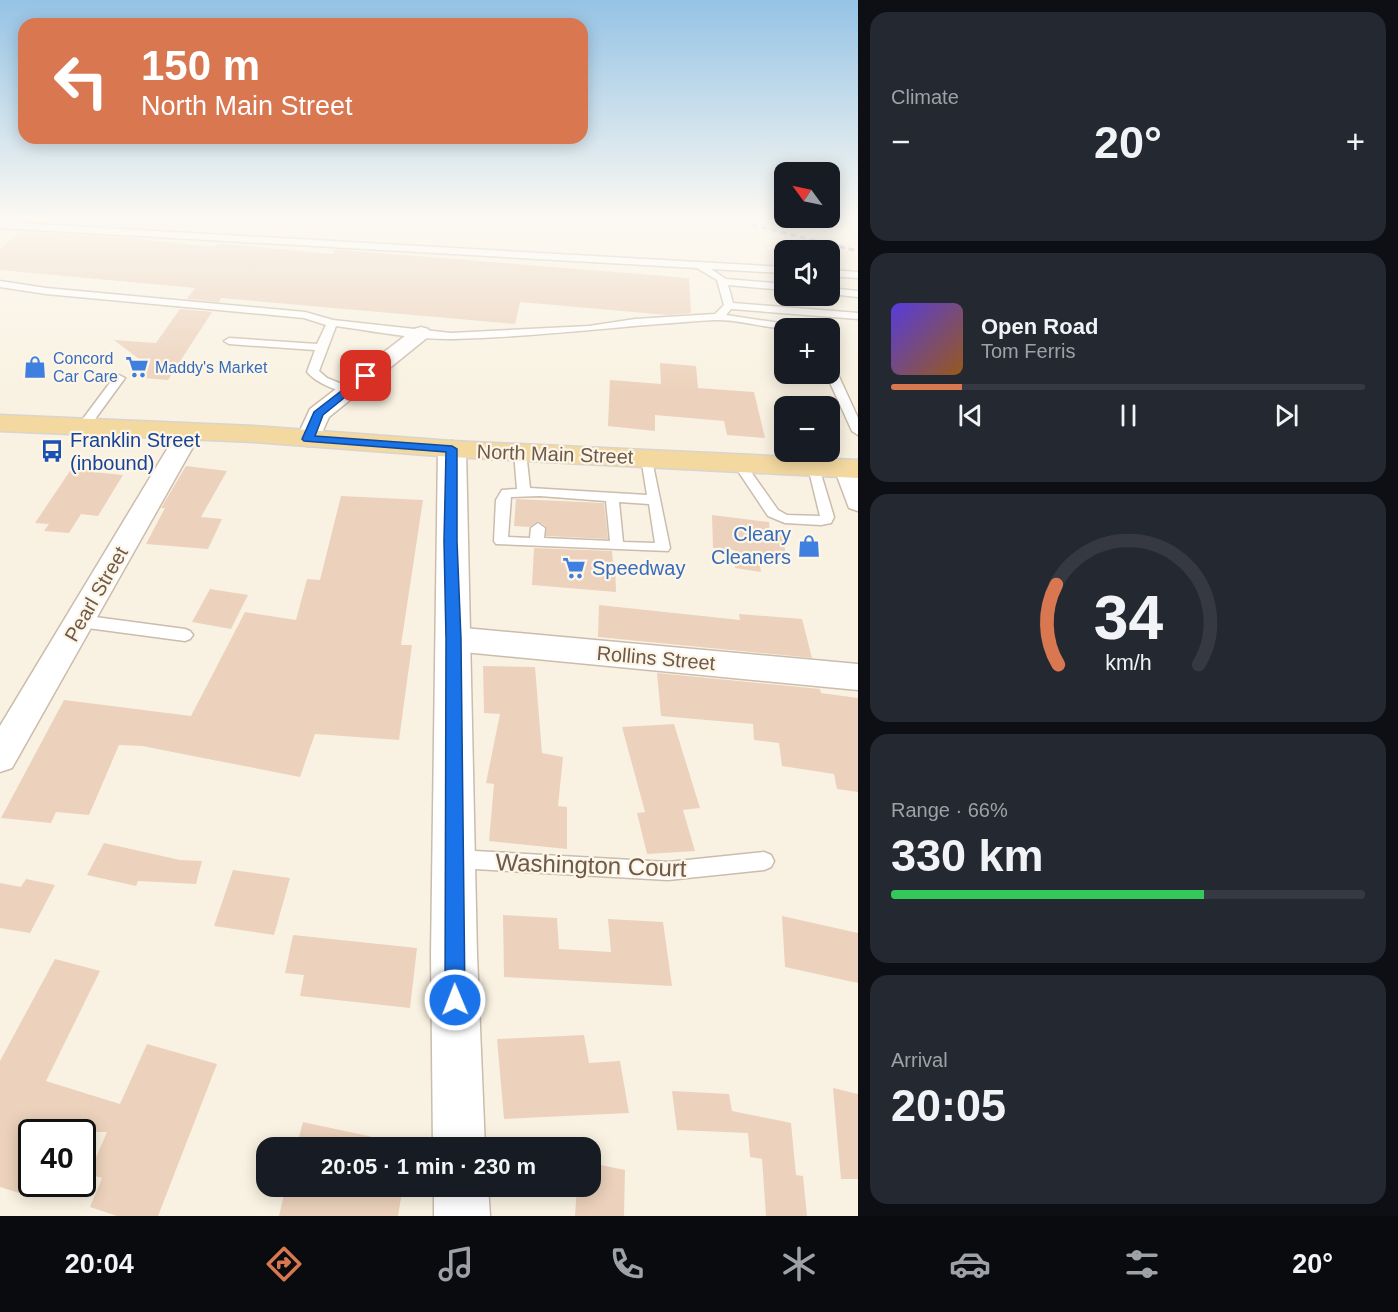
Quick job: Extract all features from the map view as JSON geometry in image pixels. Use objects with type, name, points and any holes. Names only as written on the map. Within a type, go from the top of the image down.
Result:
[{"type":"main road","name":"North Main Street","points":[[0,423],[190,431],[452,449],[852,469]]},
{"type":"street","points":[[308,439],[318,414],[421,333]]},
{"type":"street","name":"Pearl Street","points":[[0,757],[190,431]]},
{"type":"street","points":[[452,449],[450,541],[459,1137]]},
{"type":"street","points":[[852,469],[858,502]]},
{"type":"street","name":"Rollins Street","points":[[453,639],[858,677]]},
{"type":"street","points":[[461,1197],[462,1216]]},
{"type":"lane","points":[[718,277],[721,279],[729,306]]},
{"type":"lane","points":[[722,282],[774,287]]},
{"type":"lane","points":[[0,284],[46,291],[305,315],[332,323],[451,336],[718,317],[774,325]]},
{"type":"lane","points":[[840,292],[858,294]]},
{"type":"lane","points":[[718,317],[729,306],[858,316]]},
{"type":"lane","points":[[332,323],[313,372],[323,380],[348,390]]},
{"type":"lane","points":[[229,341],[321,347]]},
{"type":"lane","points":[[83,427],[119,378]]},
{"type":"lane","points":[[836,384],[858,431]]},
{"type":"lane","points":[[520,452],[524,492]]},
{"type":"lane","points":[[646,458],[655,500],[663,548],[617,546],[580,538],[537,543],[501,542],[503,500],[507,493],[524,492],[540,496],[655,500]]},
{"type":"lane","points":[[738,462],[773,513],[785,519],[826,520],[814,467]]},
{"type":"lane","points":[[612,497],[617,546]]},
{"type":"lane","points":[[537,543],[538,528]]},
{"type":"lane","points":[[80,621],[186,635]]},
{"type":"lane","name":"Washington Court","points":[[454,858],[549,866],[668,871],[764,861]]},
{"type":"building","points":[[73,277],[674,277],[689,278],[691,313],[668,315],[520,302],[515,324],[221,298],[219,302],[187,299],[195,288]]},
{"type":"building","points":[[180,309],[212,312],[168,380],[133,377],[143,362],[114,340],[156,343]]},
{"type":"building","points":[[660,363],[696,366],[698,388],[754,392],[765,438],[727,435],[724,421],[655,415],[655,431],[608,426],[610,380],[661,384]]},
{"type":"building","points":[[186,466],[227,471],[201,517],[222,519],[208,549],[146,544],[165,508],[161,508]]},
{"type":"building","points":[[87,468],[93,472],[123,475],[98,516],[81,514],[69,533],[44,531],[49,524],[35,523],[70,471],[84,472]]},
{"type":"building","points":[[341,496],[423,500],[401,645],[412,645],[399,740],[315,734],[300,777],[142,746],[119,745],[89,815],[56,812],[51,823],[1,818],[64,700],[191,716],[245,612],[296,620],[307,579],[320,580]]},
{"type":"building","points":[[516,499],[604,503],[608,539],[546,536],[546,526],[538,521],[529,527],[514,526]]},
{"type":"building","points":[[712,515],[769,522],[770,532],[781,533],[788,562],[759,560],[761,572],[735,568],[734,550],[713,548]]},
{"type":"building","points":[[534,548],[612,551],[615,563],[616,592],[532,585]]},
{"type":"building","points":[[210,589],[248,595],[231,629],[192,622]]},
{"type":"building","points":[[599,605],[740,620],[739,614],[802,619],[812,658],[598,637]]},
{"type":"building","points":[[483,666],[535,667],[542,753],[563,757],[558,806],[567,807],[567,849],[489,841],[494,784],[486,783],[500,714],[484,713]]},
{"type":"building","points":[[657,673],[820,689],[821,693],[858,698],[858,792],[837,789],[834,774],[782,766],[779,743],[754,740],[753,724],[661,716]]},
{"type":"building","points":[[674,724],[700,808],[683,810],[695,851],[647,854],[637,813],[645,812],[622,727]]},
{"type":"building","points":[[104,843],[180,860],[202,861],[196,884],[138,881],[136,886],[87,875]]},
{"type":"building","points":[[233,870],[290,878],[274,935],[214,926]]},
{"type":"building","points":[[26,879],[55,885],[30,933],[0,928],[0,883],[21,887]]},
{"type":"building","points":[[503,915],[557,918],[559,949],[611,952],[608,919],[663,922],[672,986],[504,977]]},
{"type":"building","points":[[782,916],[858,933],[858,983],[785,967]]},
{"type":"building","points":[[293,935],[417,948],[410,1008],[300,996],[304,975],[285,973]]},
{"type":"building","points":[[55,959],[100,971],[46,1081],[120,1104],[147,1044],[217,1064],[158,1216],[117,1216],[90,1207],[102,1178],[96,1176],[96,1158],[107,1132],[96,1132],[96,1119],[18,1119],[18,1193],[0,1187],[0,1061]]},
{"type":"building","points":[[584,1035],[589,1063],[620,1061],[629,1113],[504,1119],[497,1039]]},
{"type":"building","points":[[833,1088],[858,1094],[858,1179],[841,1179]]},
{"type":"building","points":[[672,1091],[729,1094],[732,1111],[791,1123],[796,1175],[803,1176],[807,1216],[766,1216],[762,1159],[750,1157],[748,1133],[677,1130]]},
{"type":"building","points":[[303,1122],[373,1137],[299,1137]]},
{"type":"building","points":[[601,1165],[625,1170],[624,1216],[575,1216],[576,1197],[601,1197]]},
{"type":"building","points":[[283,1197],[401,1197],[398,1216],[279,1216]]},
{"type":"place","name":"Concord Car Care","points":[[35,367]]},
{"type":"place","name":"Maddy's Market","points":[[137,367]]},
{"type":"place","name":"Franklin Street (inbound)","points":[[52,451]]},
{"type":"place","name":"Cleary Cleaners","points":[[809,546]]},
{"type":"place","name":"Speedway","points":[[574,568]]},
{"type":"route","points":[[366,376],[318,414],[308,439],[452,449],[450,541],[453,639],[455,1000]]}]
